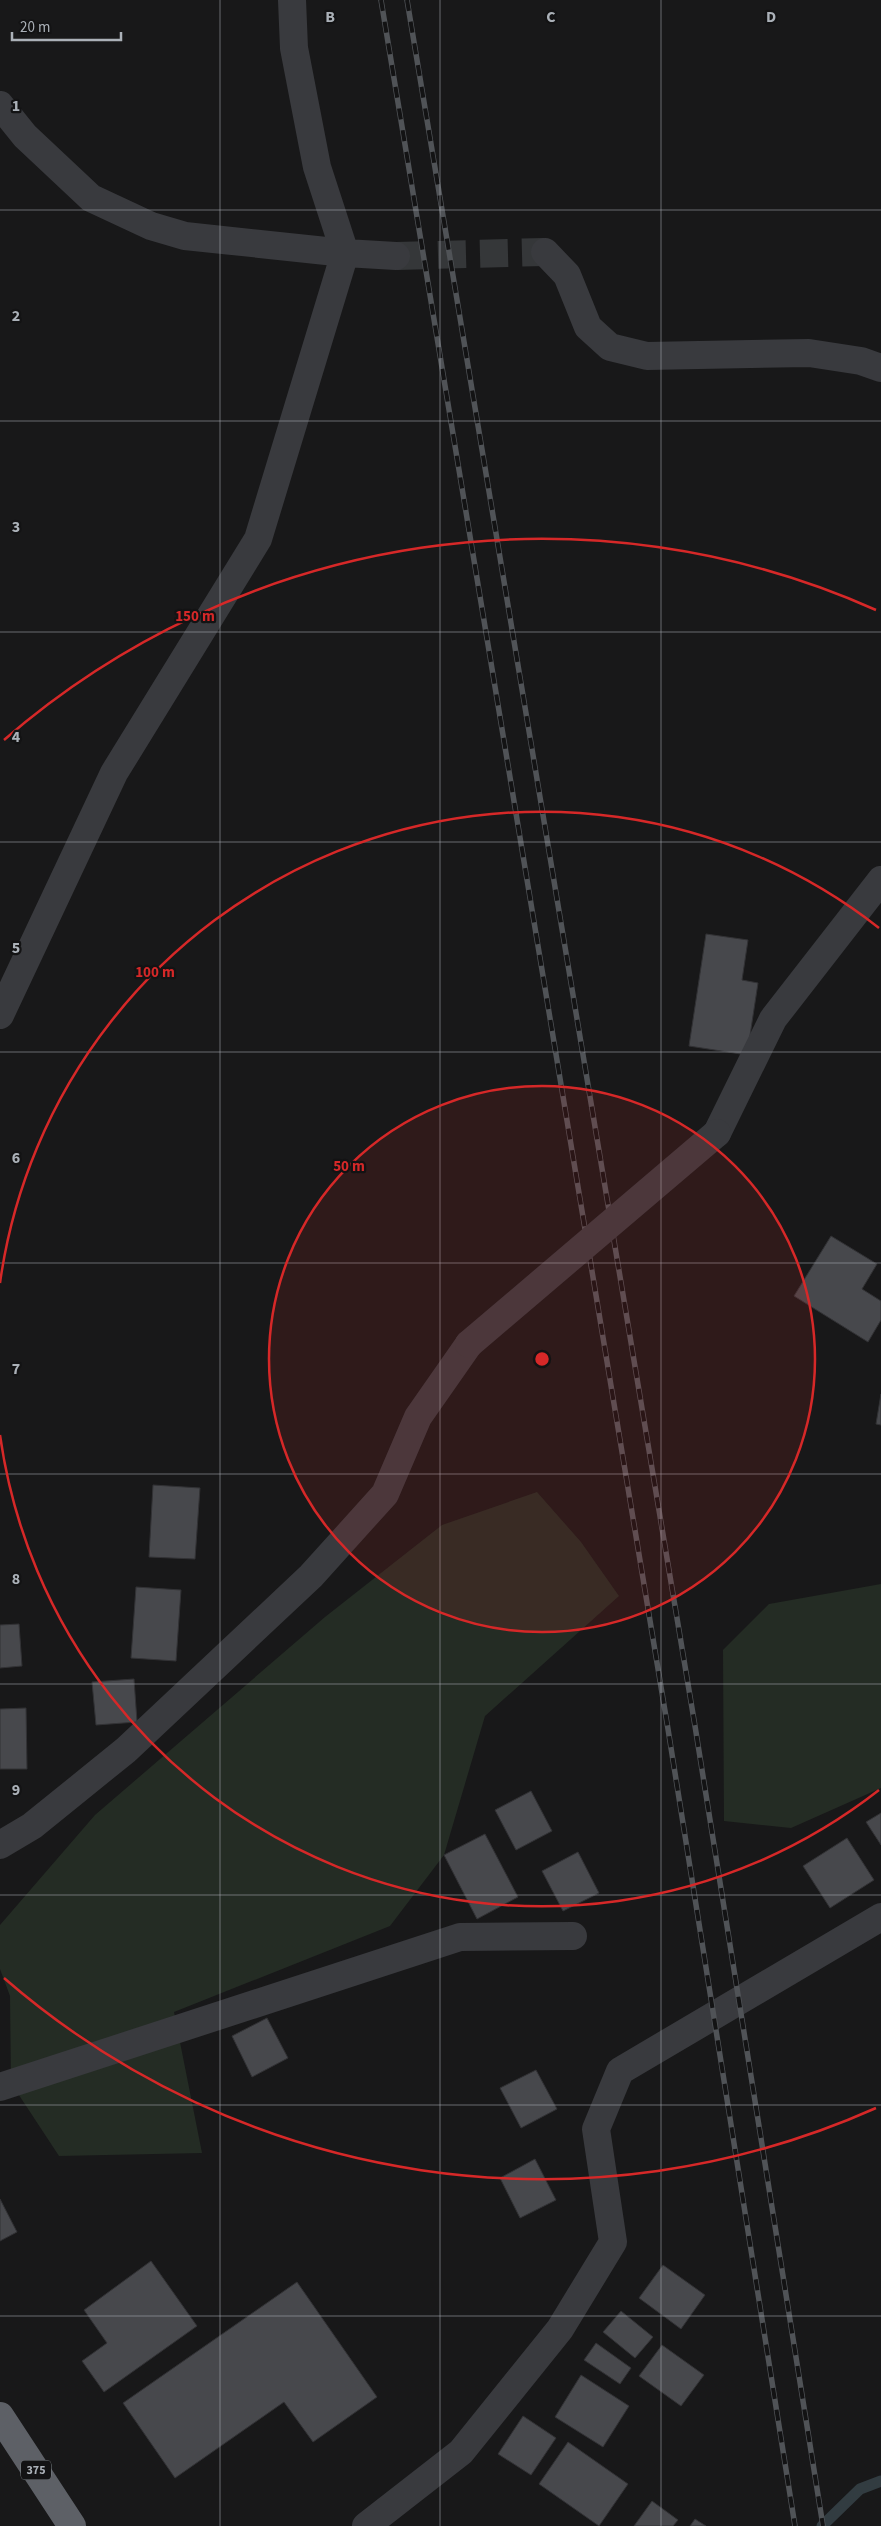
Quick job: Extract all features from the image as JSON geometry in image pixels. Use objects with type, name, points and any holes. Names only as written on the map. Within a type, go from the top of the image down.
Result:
[{"type":"highway","name":"375","points":[[0,2416],[72,2526]]},
{"type":"street","points":[[0,1016],[114,773],[258,539],[345,253],[317,167],[294,48],[292,0]]},
{"type":"street","points":[[0,105],[26,136],[91,198],[150,226],[185,236],[345,253],[396,256]]},
{"type":"street","points":[[545,252],[567,276],[588,326],[610,347],[647,356],[809,353],[862,361],[881,368]]},
{"type":"street","points":[[0,1845],[32,1826],[126,1750],[311,1576],[385,1494],[418,1417],[469,1344],[717,1134],[773,1019],[881,880]]},
{"type":"street","points":[[366,2526],[461,2452],[560,2329],[613,2242],[596,2129],[620,2071],[881,1917]]},
{"type":"street","points":[[0,2087],[460,1937],[573,1936]]},
{"type":"shaded area","points":[[537,1492],[581,1542],[619,1596],[485,1716],[444,1855],[390,1926],[174,2012],[202,2153],[59,2156],[11,2083],[10,1996],[0,1969],[0,1925],[95,1815],[325,1617],[442,1525]]},
{"type":"shaded area","points":[[881,1584],[881,1788],[791,1828],[724,1821],[723,1650],[769,1604]]},
{"type":"building","points":[[706,934],[748,940],[742,980],[758,983],[747,1055],[689,1046]]},
{"type":"building","points":[[831,1236],[877,1264],[862,1289],[881,1301],[881,1320],[868,1342],[794,1296]]},
{"type":"building","points":[[881,1394],[881,1425],[876,1424]]},
{"type":"building","points":[[153,1485],[200,1488],[195,1559],[149,1557]]},
{"type":"building","points":[[136,1587],[181,1590],[176,1661],[131,1658]]},
{"type":"building","points":[[19,1624],[22,1666],[0,1668],[0,1625]]},
{"type":"building","points":[[134,1679],[137,1722],[96,1725],[92,1682]]},
{"type":"building","points":[[26,1708],[27,1769],[0,1769],[0,1709]]},
{"type":"building","points":[[531,1791],[552,1831],[516,1850],[495,1810]]},
{"type":"building","points":[[881,1813],[881,1845],[866,1822]]},
{"type":"building","points":[[485,1834],[518,1897],[477,1919],[444,1855]]},
{"type":"building","points":[[847,1838],[874,1880],[830,1908],[803,1866]]},
{"type":"building","points":[[578,1852],[599,1893],[563,1911],[542,1871]]},
{"type":"building","points":[[267,2018],[288,2058],[252,2077],[232,2036]]},
{"type":"building","points":[[536,2070],[557,2109],[521,2128],[500,2088]]},
{"type":"building","points":[[535,2159],[556,2200],[520,2218],[500,2178]]},
{"type":"building","points":[[0,2199],[17,2232],[0,2241]]},
{"type":"building","points":[[151,2261],[197,2326],[104,2392],[82,2361],[107,2343],[84,2310]]},
{"type":"building","points":[[663,2265],[705,2295],[681,2329],[639,2298]]},
{"type":"building","points":[[297,2282],[377,2397],[313,2442],[284,2402],[175,2478],[123,2403]]},
{"type":"building","points":[[621,2311],[653,2337],[635,2358],[603,2332]]},
{"type":"building","points":[[596,2343],[631,2368],[620,2384],[584,2360]]},
{"type":"building","points":[[662,2345],[704,2375],[681,2406],[639,2376]]},
{"type":"building","points":[[581,2375],[629,2406],[603,2447],[555,2417]]},
{"type":"building","points":[[523,2416],[556,2438],[531,2475],[498,2454]]},
{"type":"building","points":[[568,2442],[628,2484],[599,2526],[539,2484]]},
{"type":"building","points":[[652,2501],[678,2520],[673,2526],[634,2526]]},
{"type":"building","points":[[695,2519],[706,2526],[690,2526]]},
{"type":"waterway","points":[[822,2526],[860,2489],[881,2481]]},
{"type":"tunnel","points":[[396,256],[545,252]]},
{"type":"railway","points":[[381,0],[668,1729],[795,2526]]},
{"type":"railway","points":[[407,0],[695,1726],[823,2526]]}]
